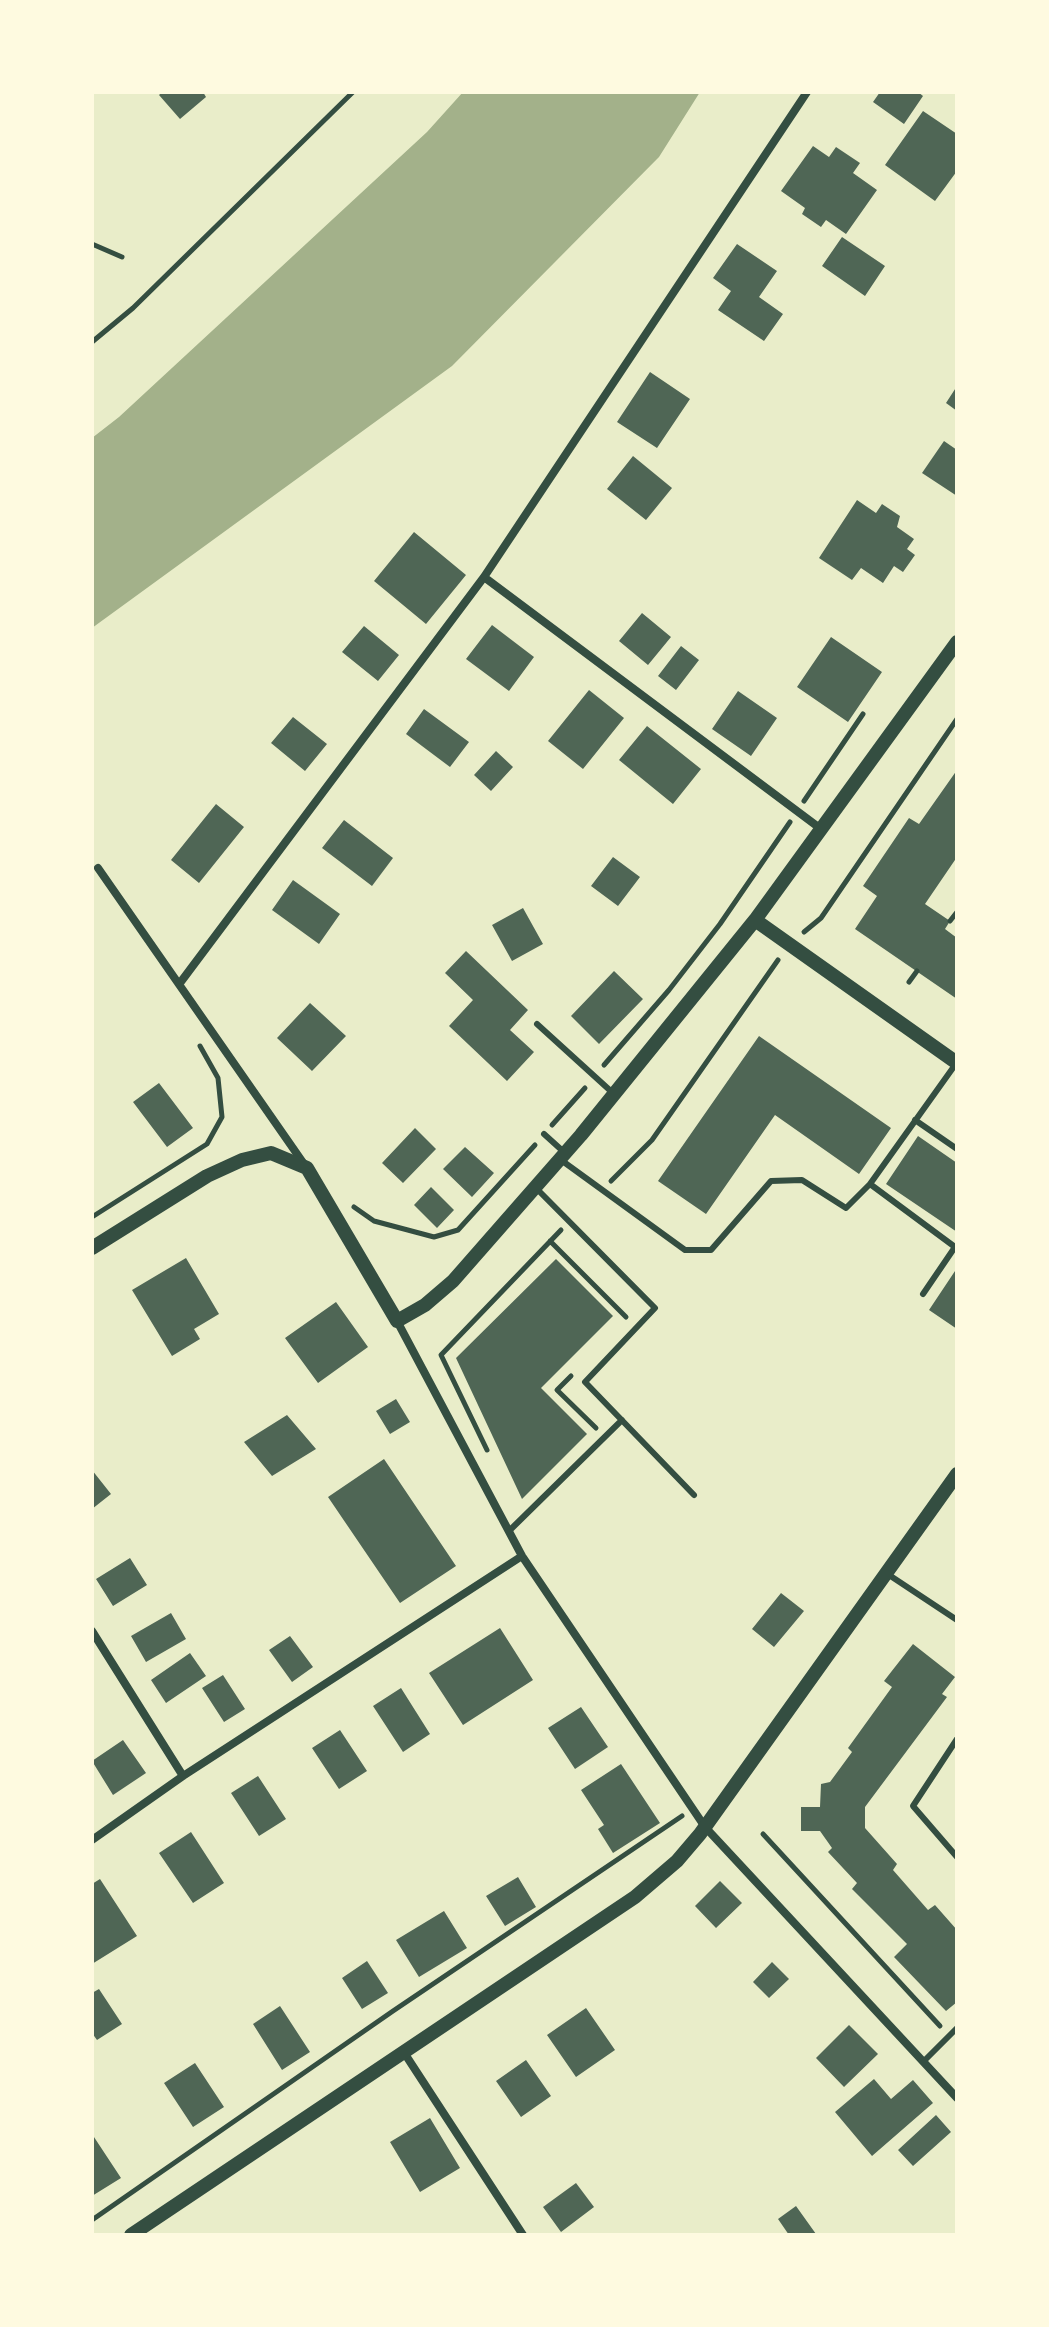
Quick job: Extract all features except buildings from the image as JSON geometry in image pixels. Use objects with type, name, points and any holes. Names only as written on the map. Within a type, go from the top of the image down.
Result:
[{"type":"street","points":[[180,983],[484,577],[807,92]]},
{"type":"street","points":[[484,577],[821,829]]},
{"type":"street","points":[[397,1321],[425,1305],[453,1281],[614,1094],[755,920],[957,642]]},
{"type":"street","points":[[95,870],[180,983],[307,1168],[397,1321],[522,1556],[705,1827],[957,2098]]},
{"type":"street","points":[[755,920],[957,1063]]},
{"type":"street","points":[[92,1248],[207,1176],[242,1160],[271,1153],[307,1168]]},
{"type":"street","points":[[131,2235],[635,1897],[677,1861],[705,1827],[957,1474]]},
{"type":"street","points":[[92,1840],[183,1776],[522,1556]]},
{"type":"street","points":[[92,1631],[183,1776]]},
{"type":"street","points":[[403,2051],[523,2235]]},
{"type":"lane","points":[[537,1024],[614,1094]]},
{"type":"lane","points":[[544,1134],[562,1156],[602,1190],[685,1250],[711,1250],[771,1181],[802,1180],[846,1208],[870,1184],[957,1063]]},
{"type":"lane","points":[[915,1120],[957,1149]]},
{"type":"lane","points":[[870,1184],[955,1247],[923,1294]]},
{"type":"lane","points":[[535,1187],[655,1308],[585,1382],[694,1495]]},
{"type":"lane","points":[[509,1531],[622,1420]]},
{"type":"lane","points":[[886,1573],[957,1620]]},
{"type":"lane","points":[[957,1739],[913,1806],[957,1857]]},
{"type":"lane","points":[[923,2062],[957,2028]]},
{"type":"path","points":[[92,342],[133,308],[353,92]]},
{"type":"path","points":[[92,244],[122,257]]},
{"type":"path","points":[[348,1202],[374,1221],[434,1237],[458,1230],[669,990],[720,924],[863,714]]},
{"type":"path","points":[[602,1190],[652,1140],[789,944],[821,918],[957,719]]},
{"type":"path","points":[[950,921],[957,912]]},
{"type":"path","points":[[909,982],[917,971]]},
{"type":"path","points":[[92,1217],[207,1144],[222,1117],[218,1078],[196,1040]]},
{"type":"path","points":[[490,1455],[441,1355],[569,1222]]},
{"type":"path","points":[[92,2220],[393,2011],[684,1815]]},
{"type":"path","points":[[763,1834],[949,2036]]},
{"type":"shaded area","points":[[463,92],[700,92],[659,157],[452,366],[92,628],[92,438],[119,417],[427,132]]}]
